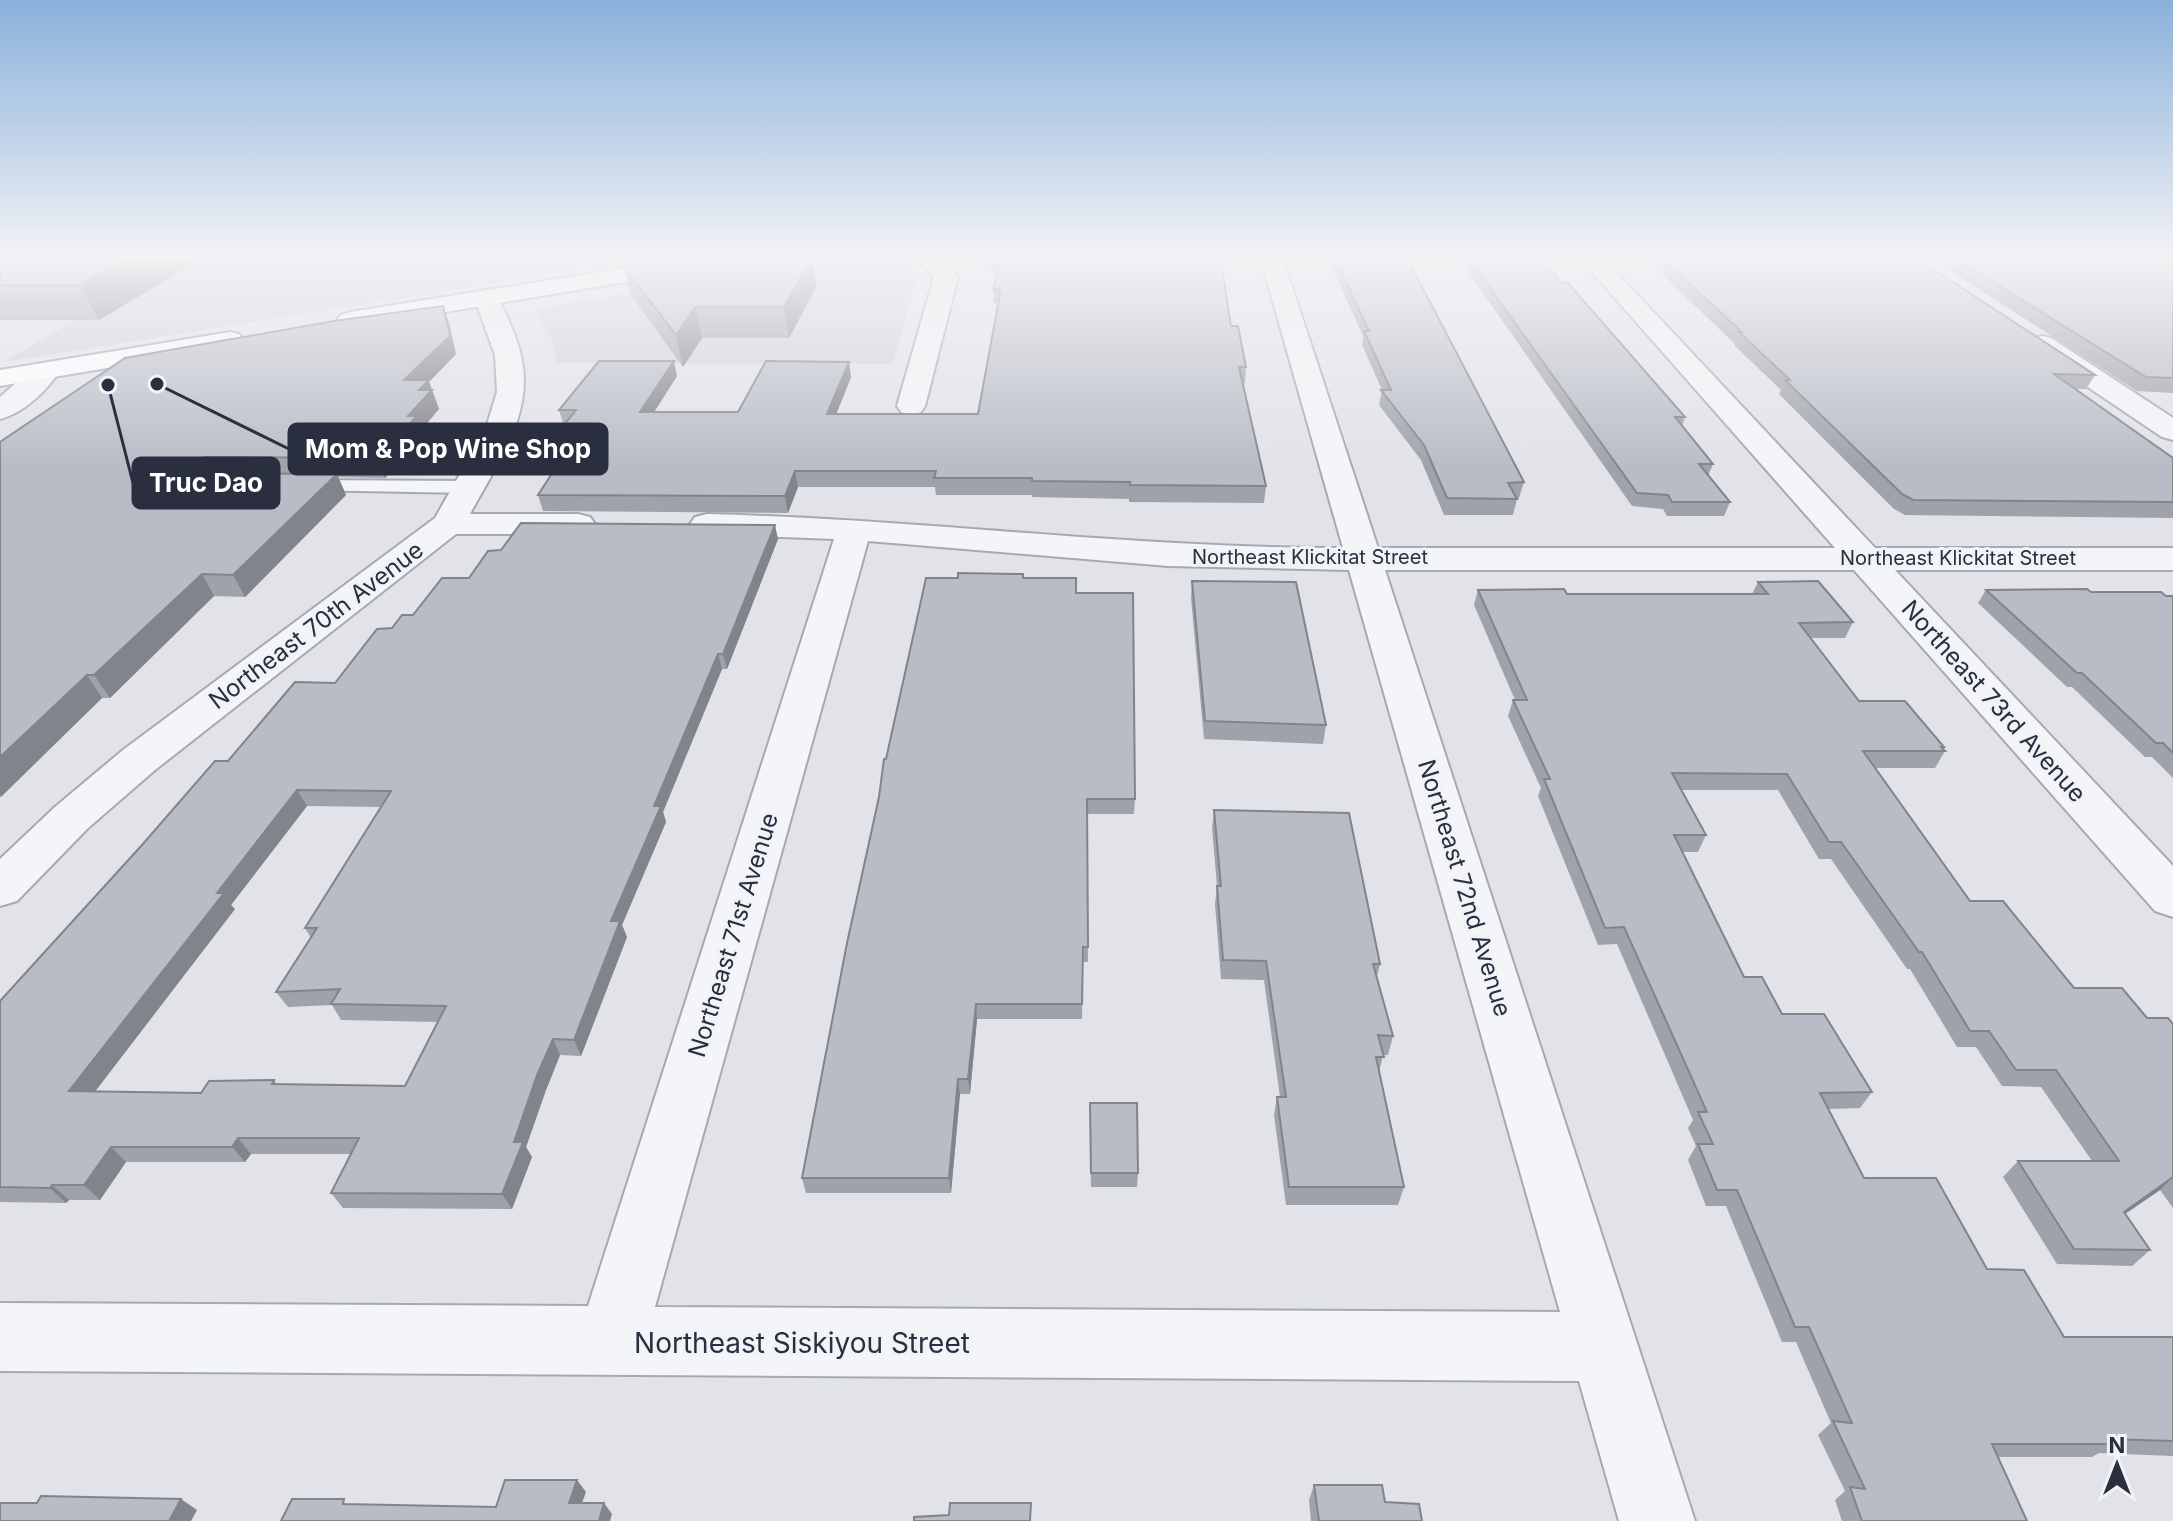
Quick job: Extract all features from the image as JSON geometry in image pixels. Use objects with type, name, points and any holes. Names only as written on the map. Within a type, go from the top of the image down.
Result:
[{"type":"main road","points":[[0,378],[262,335]]},
{"type":"street","name":"Northeast 70th Avenue","points":[[0,888],[71,818],[139,760],[448,524],[501,428],[511,392],[508,355],[497,327]]},
{"type":"street","points":[[911,406],[932,327]]},
{"type":"street","name":"Northeast 72nd Avenue","points":[[1293,327],[1657,1521]]},
{"type":"street","name":"Northeast 73rd Avenue","points":[[1654,327],[2173,898]]},
{"type":"street","points":[[2027,335],[2173,431]]},
{"type":"street","points":[[0,410],[26,392],[46,371]]},
{"type":"street","points":[[448,524],[617,524]]},
{"type":"street","name":"Northeast Klickitat Street","points":[[678,524],[855,528],[1169,557],[2173,559]]},
{"type":"street","name":"Northeast 71st Avenue","points":[[611,1342],[855,528]]},
{"type":"street","name":"Northeast Siskiyou Street","points":[[0,1337],[1604,1347]]},
{"type":"lane","points":[[295,486],[469,487]]},
{"type":"shaded area","points":[[63,327],[222,327],[4,362]]},
{"type":"shaded area","points":[[545,327],[903,327],[892,364],[557,363],[552,341]]},
{"type":"building","points":[[300,327],[448,327],[450,336],[404,380],[429,380],[419,390],[432,390],[408,416],[417,416],[376,458],[204,457],[195,460],[191,466],[197,473],[337,474],[233,575],[202,574],[0,757],[0,442],[125,358]]},
{"type":"building","points":[[670,327],[681,327],[676,335]]},
{"type":"building","points":[[994,327],[1238,327],[1246,367],[1239,367],[1266,486],[934,478],[936,471],[795,471],[785,496],[538,495],[575,438],[562,438],[567,430],[560,430],[576,410],[559,410],[599,361],[674,361],[640,412],[738,412],[766,361],[849,362],[827,414],[978,414]]},
{"type":"building","points":[[1367,327],[1443,327],[1524,482],[1508,483],[1517,499],[1447,498],[1424,445],[1381,390],[1391,390],[1364,331],[1369,331]]},
{"type":"building","points":[[1518,327],[1606,327],[1685,417],[1675,417],[1713,464],[1699,464],[1730,502],[1672,502],[1668,495],[1637,493]]},
{"type":"building","points":[[1737,327],[2022,327],[2095,375],[2054,374],[2173,458],[2173,502],[1913,500],[1902,494],[1785,380],[1790,380],[1739,332],[1742,332]]},
{"type":"building","points":[[2065,327],[2173,327],[2173,378],[2146,377]]},
{"type":"building","points":[[521,523],[775,525],[723,654],[718,654],[654,806],[661,806],[611,921],[620,921],[574,1040],[553,1039],[537,1075],[514,1142],[523,1142],[502,1194],[331,1193],[359,1138],[238,1138],[232,1147],[111,1147],[84,1185],[0,1187],[0,1001],[215,761],[228,761],[295,682],[335,683],[377,629],[392,628],[402,615],[413,615],[442,578],[469,578],[488,551],[501,550]],"holes":[[[297,790],[391,791],[305,928],[317,928],[276,992],[340,989],[331,1004],[446,1006],[405,1086],[272,1084],[274,1080],[209,1081],[201,1093],[69,1091],[224,893],[217,893]]]},
{"type":"building","points":[[958,573],[1076,578],[1076,593],[1133,593],[1135,799],[1087,799],[1088,947],[1083,947],[1082,1004],[976,1004],[968,1079],[958,1079],[949,1178],[802,1178],[884,759],[926,578],[958,578]]},
{"type":"building","points":[[1192,581],[1296,582],[1326,725],[1205,721]]},
{"type":"building","points":[[1818,581],[1853,622],[1799,623],[1859,701],[1905,701],[1944,747],[1941,747],[1945,751],[1863,751],[1970,901],[2003,901],[2074,988],[2122,988],[2147,1018],[2168,1018],[2173,1024],[2173,1177],[2124,1212],[2150,1250],[2074,1249],[2018,1161],[2119,1161],[2056,1070],[2016,1070],[1989,1031],[1970,1031],[1922,952],[1919,952],[1841,842],[1829,842],[1787,774],[1672,773],[1706,835],[1674,835],[1744,977],[1762,977],[1782,1014],[1824,1014],[1872,1092],[1820,1093],[1864,1178],[1936,1178],[1987,1269],[2024,1270],[2064,1337],[2173,1337],[2173,1441],[2109,1439],[2112,1444],[1992,1444],[2027,1521],[1862,1521],[1850,1487],[1865,1489],[1833,1421],[1852,1423],[1809,1327],[1795,1327],[1737,1190],[1717,1190],[1698,1144],[1713,1144],[1698,1112],[1707,1112],[1624,927],[1605,928],[1544,779],[1550,779],[1513,700],[1527,700],[1478,590],[1564,589],[1567,594],[1768,594],[1758,582]]},
{"type":"building","points":[[2087,589],[2091,592],[2161,592],[2173,596],[2173,753],[2163,743],[2156,743],[2082,673],[2077,673],[1986,590]]},
{"type":"building","points":[[1214,810],[1349,813],[1380,964],[1373,964],[1393,1036],[1378,1035],[1384,1057],[1376,1057],[1404,1187],[1289,1187],[1277,1097],[1286,1097],[1266,961],[1223,960],[1217,886],[1221,886]]},
{"type":"building","points":[[1090,1103],[1137,1103],[1138,1173],[1091,1173]]},
{"type":"building","points":[[505,1480],[577,1480],[569,1503],[604,1503],[599,1521],[281,1521],[292,1499],[344,1499],[343,1504],[496,1507]]},
{"type":"building","points":[[1314,1485],[1382,1485],[1385,1502],[1419,1504],[1422,1521],[1319,1521]]},
{"type":"building","points":[[41,1496],[181,1499],[169,1521],[0,1521],[0,1503],[37,1503]]},
{"type":"building","points":[[950,1503],[1031,1503],[1030,1521],[914,1521],[914,1517],[949,1515]]},
{"type":"place","name":"Mom & Pop Wine Shop","points":[[157,384]]},
{"type":"place","name":"Truc Dao","points":[[108,385]]}]
